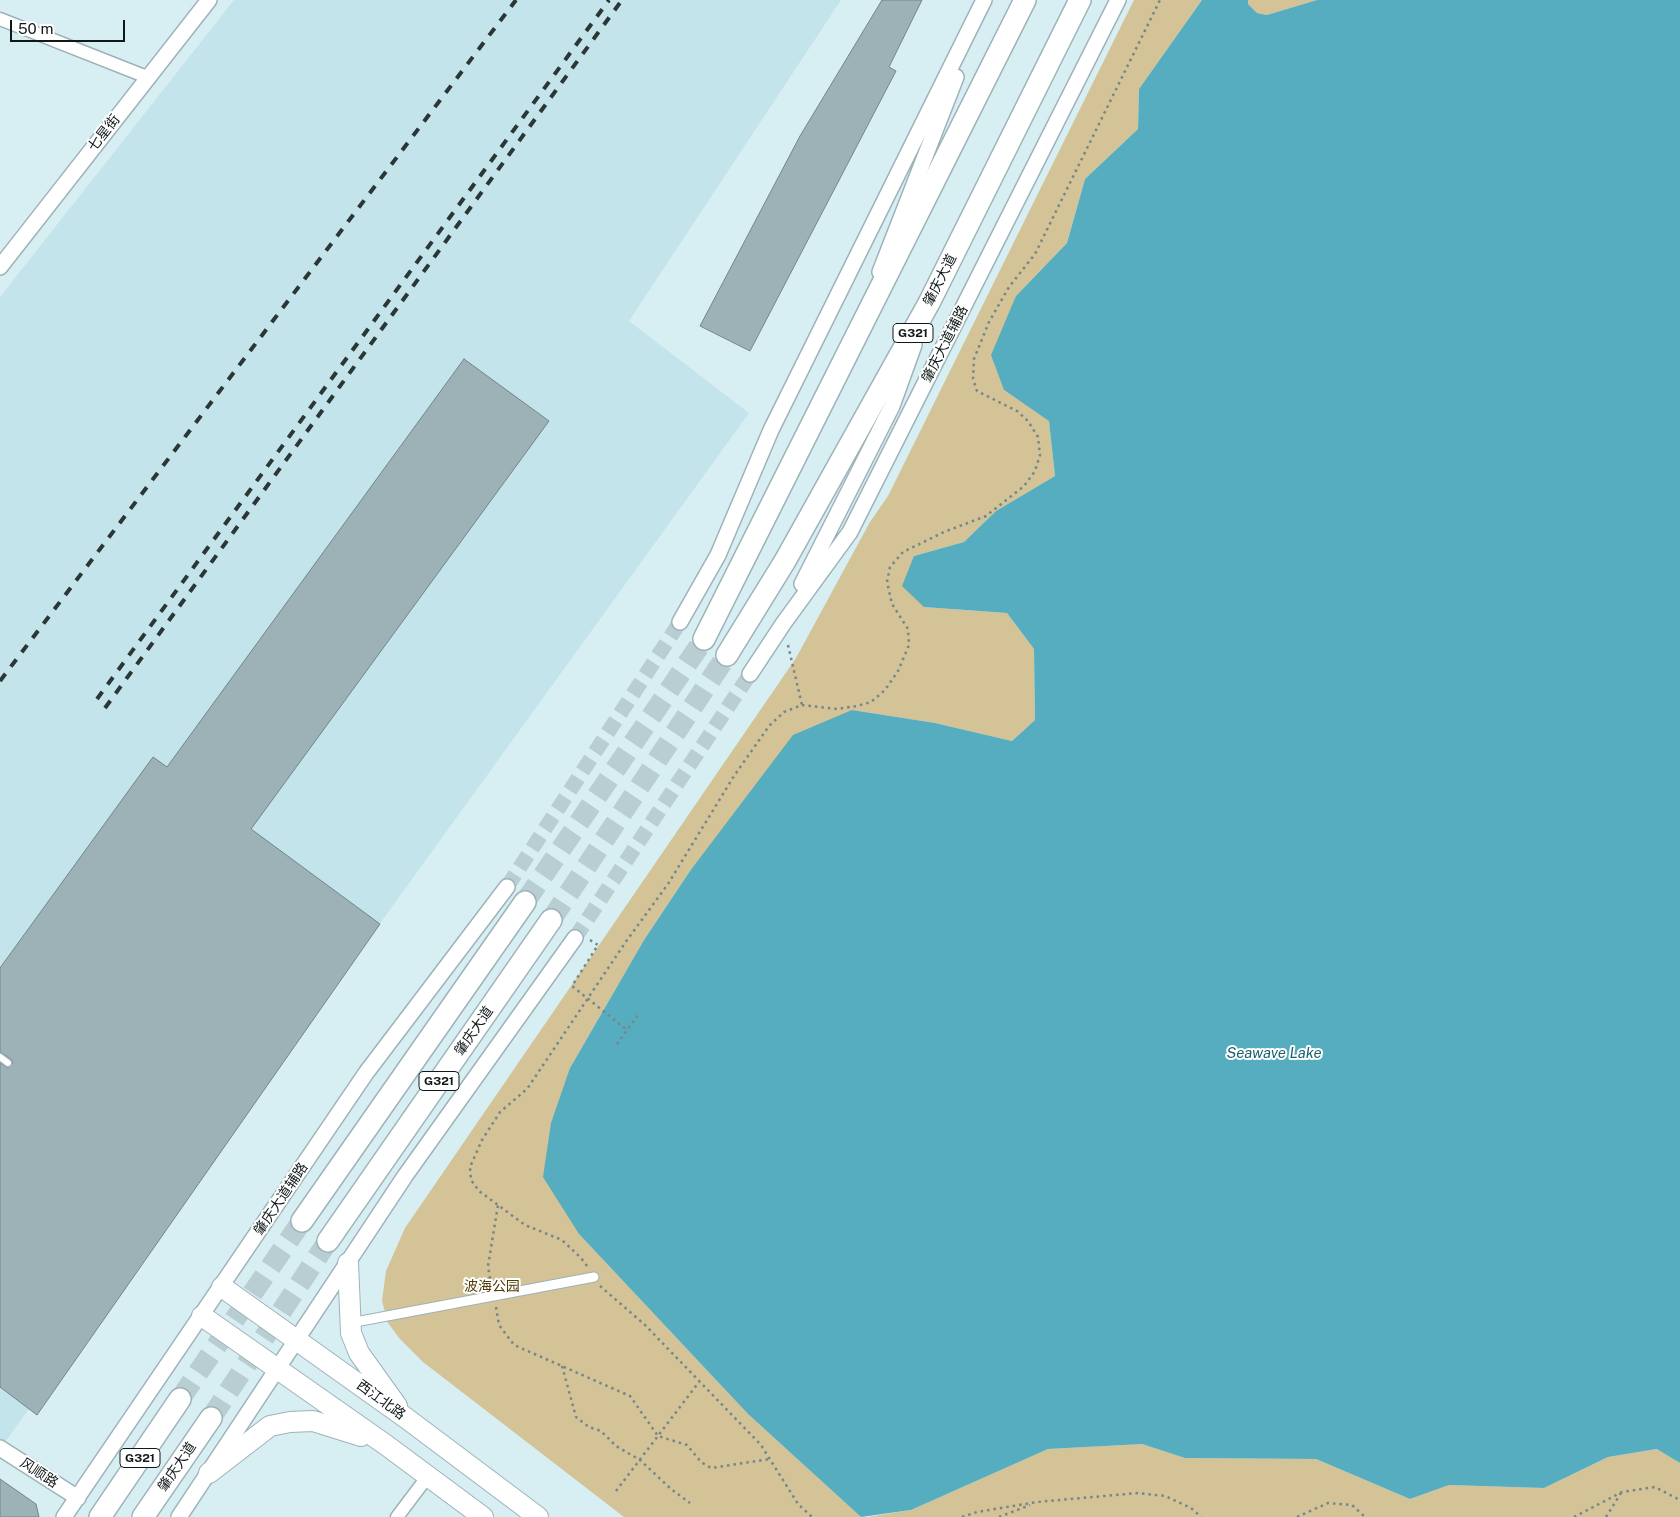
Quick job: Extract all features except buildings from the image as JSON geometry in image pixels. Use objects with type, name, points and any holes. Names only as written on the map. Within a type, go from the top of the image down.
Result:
[{"type":"highway","points":[[704,639],[867,318],[1025,0]]},
{"type":"highway","name":"肇庆大道","points":[[727,655],[785,561],[929,303],[1080,0]]},
{"type":"highway","name":"G321","points":[[302,1221],[525,902]]},
{"type":"highway","name":"肇庆大道","points":[[328,1241],[551,920]]},
{"type":"highway","name":"G321","points":[[100,1517],[180,1399]]},
{"type":"highway","name":"肇庆大道","points":[[143,1517],[211,1418]]},
{"type":"main road","points":[[348,1263],[350,1323],[359,1353],[406,1418],[386,1445]]},
{"type":"main road","name":"西江北路","points":[[222,1287],[406,1418],[538,1517]]},
{"type":"main road","points":[[202,1316],[386,1445],[483,1517]]},
{"type":"main road","points":[[209,1473],[270,1426],[290,1422],[313,1421],[337,1427],[386,1445]]},
{"type":"street","name":"七星街","points":[[0,267],[208,0]]},
{"type":"street","name":"肇庆大道辅路","points":[[750,674],[783,624],[850,532],[1118,0]]},
{"type":"street","points":[[867,318],[882,262],[953,84],[981,6]]},
{"type":"street","points":[[680,622],[718,555],[771,430],[981,6]]},
{"type":"street","points":[[0,19],[147,77]]},
{"type":"street","points":[[783,624],[892,406],[929,303]]},
{"type":"street","name":"肇庆大道辅路","points":[[64,1517],[366,1074],[507,887]]},
{"type":"street","points":[[179,1517],[405,1176],[581,938]]},
{"type":"street","points":[[350,1323],[594,1278]]},
{"type":"street","name":"风顺路","points":[[0,1448],[78,1498]]},
{"type":"street","points":[[397,1517],[428,1476]]},
{"type":"lane","points":[[0,1057],[8,1063]]},
{"type":"path","points":[[812,1517],[798,1504],[761,1445],[645,1325],[603,1290],[582,1258],[562,1240],[525,1225],[498,1205],[475,1185],[472,1180],[470,1166],[482,1140],[500,1112],[527,1089],[587,998],[668,884],[734,776],[769,726],[784,712],[802,705],[837,709],[857,706],[871,702],[885,690],[898,671],[909,645],[908,629],[892,604],[887,582],[890,567],[903,552],[944,532],[986,516],[1024,486],[1035,471],[1040,454],[1038,437],[1018,411],[977,391],[973,379],[974,359],[990,322],[1009,287],[1035,254],[1160,0]]},
{"type":"path","points":[[783,624],[802,705]]},
{"type":"path","points":[[581,938],[598,945],[572,986],[627,1030]]},
{"type":"path","points":[[617,1044],[638,1016]]},
{"type":"path","points":[[498,1205],[488,1266],[499,1325],[514,1344],[630,1396],[658,1436],[687,1445],[701,1462],[711,1468],[770,1459]]},
{"type":"path","points":[[562,1366],[576,1417],[589,1427],[601,1431],[616,1446],[640,1460],[670,1490],[690,1503]]},
{"type":"path","points":[[616,1491],[699,1382]]},
{"type":"path","points":[[1574,1517],[1622,1492],[1655,1487],[1680,1500]]},
{"type":"path","points":[[1606,1517],[1622,1492]]},
{"type":"path","points":[[962,1517],[977,1512],[1037,1502],[1138,1493],[1164,1496],[1191,1508],[1201,1517]]},
{"type":"path","points":[[999,1517],[1037,1502]]},
{"type":"path","points":[[1297,1517],[1328,1502],[1352,1505],[1365,1517]]},
{"type":"shaded area","points":[[234,0],[841,0],[629,321],[749,413],[5,1442],[0,1439],[0,297]]},
{"type":"green space","name":"波海公园","points":[[1134,0],[1202,0],[1139,89],[1138,129],[1085,179],[1067,243],[1016,296],[1004,390],[1049,420],[1055,476],[996,511],[964,542],[914,556],[924,607],[1007,613],[1034,649],[1035,720],[1012,741],[935,723],[852,710],[690,871],[644,940],[570,1068],[579,1234],[748,1414],[861,1517],[624,1517],[423,1362],[400,1339],[388,1323],[382,1301],[386,1271],[405,1228],[796,658],[870,522],[888,496]]},
{"type":"green space","points":[[1248,0],[1317,0],[1267,15],[1257,13],[1248,4]]},
{"type":"green space","points":[[1142,1444],[1185,1458],[1316,1459],[1410,1499],[1449,1485],[1544,1488],[1608,1457],[1658,1449],[1680,1463],[1680,1517],[868,1517],[911,1510],[1048,1449]]},
{"type":"water","name":"Seawave Lake","points":[[1202,0],[1248,0],[1248,4],[1257,13],[1267,15],[1317,0],[1680,0],[1680,1463],[1657,1449],[1608,1457],[1544,1488],[1449,1485],[1410,1499],[1316,1459],[1185,1458],[1142,1444],[1048,1449],[911,1510],[861,1517],[748,1414],[579,1234],[543,1177],[551,1123],[570,1068],[644,940],[690,871],[793,735],[852,710],[935,723],[1012,741],[1035,720],[1034,649],[1007,613],[924,607],[902,586],[914,556],[964,542],[996,511],[1055,476],[1049,421],[1004,390],[991,355],[1016,296],[1067,243],[1085,179],[1138,129],[1139,89]]},
{"type":"tunnel","points":[[507,887],[680,622]]},
{"type":"tunnel","points":[[525,902],[704,639]]},
{"type":"tunnel","points":[[551,920],[727,655]]},
{"type":"tunnel","points":[[575,938],[750,674]]},
{"type":"tunnel","points":[[180,1399],[302,1221]]},
{"type":"tunnel","points":[[211,1418],[328,1241]]},
{"type":"railway","points":[[0,681],[516,0]]},
{"type":"railway","points":[[97,699],[609,0]]},
{"type":"railway","points":[[105,708],[622,0]]}]
